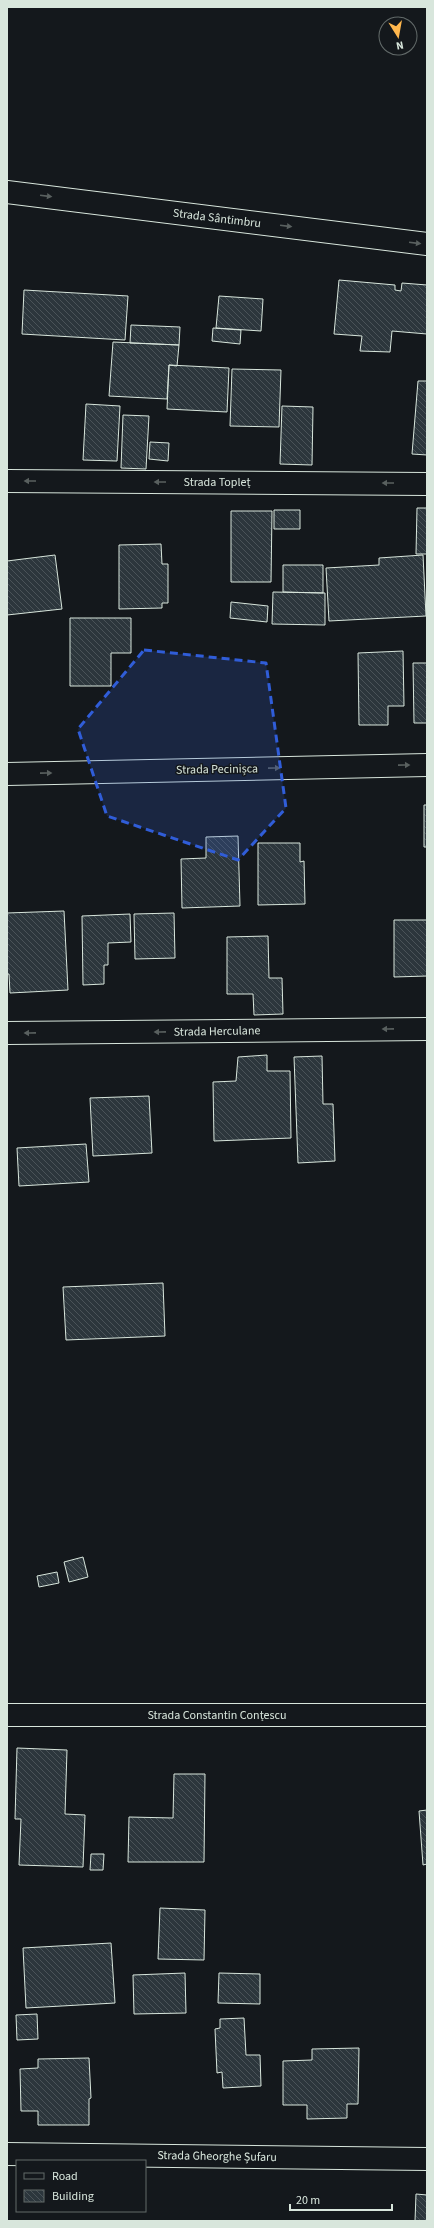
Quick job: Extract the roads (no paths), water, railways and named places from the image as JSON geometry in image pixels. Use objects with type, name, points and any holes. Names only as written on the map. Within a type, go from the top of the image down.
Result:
[{"type":"street","name":"Strada Sântimbru","points":[[7,192],[427,244]]},
{"type":"street","name":"Strada Topleț","points":[[7,481],[427,484]]},
{"type":"street","name":"Strada Pecinișca","points":[[7,774],[427,765]]},
{"type":"street","name":"Strada Herculane","points":[[7,1033],[427,1029]]},
{"type":"street","name":"Strada Constantin Conțescu","points":[[7,1715],[427,1715]]},
{"type":"street","name":"Strada Gheorghe Șufaru","points":[[7,2154],[427,2159]]}]
